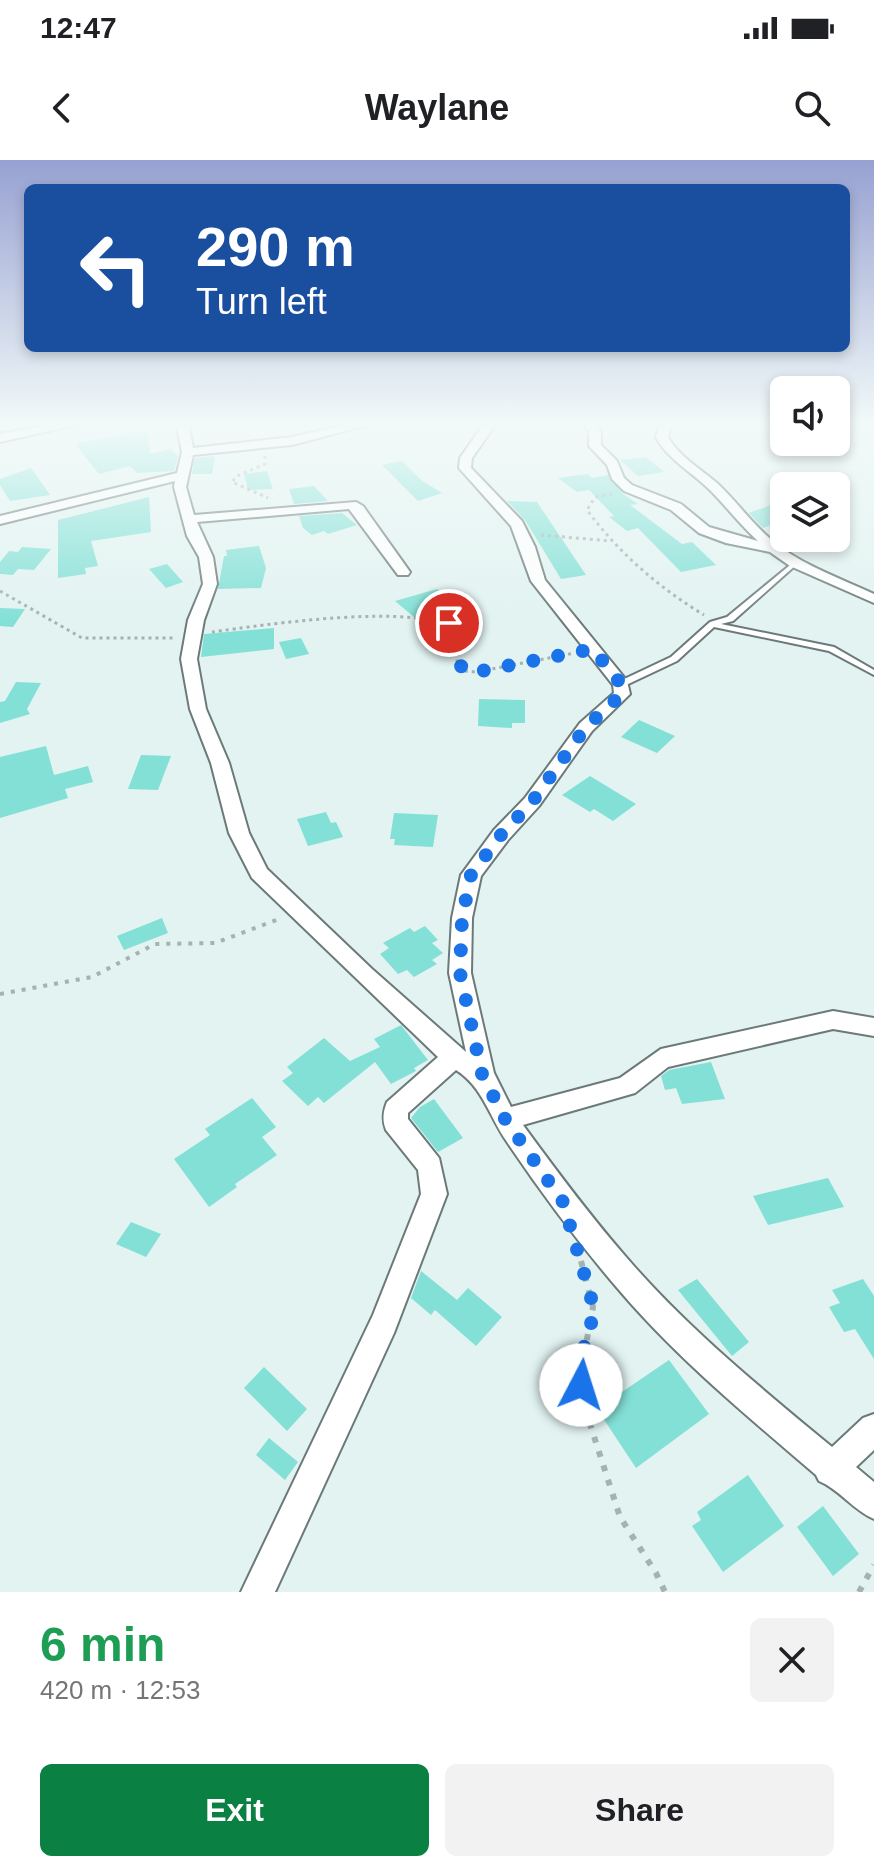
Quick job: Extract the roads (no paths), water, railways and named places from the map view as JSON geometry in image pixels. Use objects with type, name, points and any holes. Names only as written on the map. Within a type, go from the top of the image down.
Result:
[{"type":"street","points":[[0,520],[127,489]]},
{"type":"street","points":[[181,489],[189,519],[206,557],[210,584],[189,659],[198,709],[220,763],[239,833],[259,873],[295,912],[454,1057],[482,1074]]},
{"type":"street","points":[[482,489],[522,533],[538,581],[621,684],[622,694],[586,727],[532,802],[501,835],[471,875],[462,918],[460,973],[482,1074],[505,1119],[563,1202],[625,1277],[731,1383],[830,1470],[874,1503]]},
{"type":"street","points":[[630,489],[676,507],[716,536],[770,548]]},
{"type":"street","points":[[716,489],[739,517],[770,545]]},
{"type":"street","points":[[189,519],[351,505],[358,509],[403,572]]},
{"type":"street","points":[[778,552],[795,563],[874,599]]},
{"type":"street","points":[[505,1119],[627,1086],[661,1059],[833,1020],[874,1027]]},
{"type":"street","points":[[258,1592],[384,1323],[434,1194],[430,1166],[395,1122],[396,1109],[454,1057]]},
{"type":"street","points":[[830,1470],[874,1429]]},
{"type":"lane","points":[[621,684],[674,659],[713,624],[730,619],[795,563]]},
{"type":"lane","points":[[713,624],[831,649],[874,673]]}]
